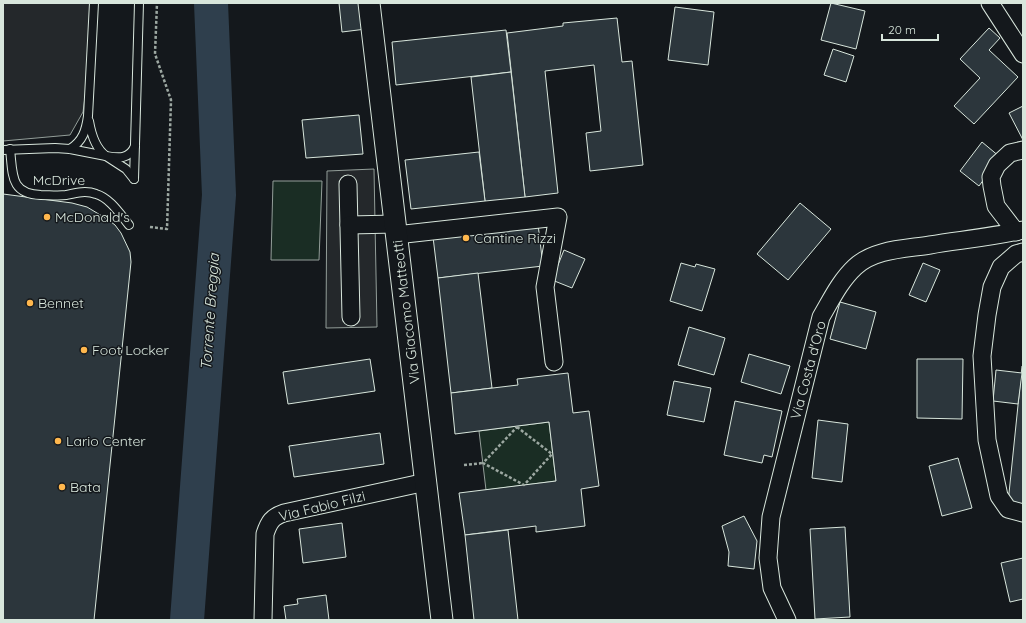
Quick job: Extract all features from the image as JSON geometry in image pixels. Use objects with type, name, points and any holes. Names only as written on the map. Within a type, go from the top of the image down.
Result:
[{"type":"street","name":"Via Giacomo Matteotti","points":[[369,3],[442,620]]},
{"type":"street","points":[[990,3],[1023,54]]},
{"type":"street","points":[[1019,231],[996,206],[992,186],[992,176],[997,165],[1010,154],[1023,150]]},
{"type":"street","points":[[348,184],[351,317]]},
{"type":"street","points":[[349,225],[396,230],[558,217],[545,287],[554,362]]},
{"type":"street","name":"Via Costa d'Oro","points":[[787,620],[772,588],[768,558],[771,517],[821,317],[833,296],[841,283],[856,266],[869,257],[894,250],[1019,231]]},
{"type":"street","points":[[1023,252],[1016,254],[1001,267],[992,288],[982,356],[987,440],[997,488],[1001,500],[1008,509],[1023,513]]},
{"type":"street","name":"Via Fabio Filzi","points":[[263,620],[265,534],[269,522],[277,515],[426,482]]},
{"type":"lane","points":[[70,149],[77,145],[86,130],[94,3]]},
{"type":"lane","points":[[88,116],[93,137],[100,151],[126,169],[134,179],[139,3]]},
{"type":"lane","points":[[6,150],[55,148],[70,149],[123,158],[133,151],[136,144]]},
{"type":"lane","name":"McDrive","points":[[6,150],[15,182],[19,189],[32,195],[63,195],[77,192],[97,194],[112,205],[129,225]]},
{"type":"path","points":[[150,227],[167,229],[171,100],[155,54],[157,3]]},
{"type":"path","points":[[464,465],[483,463],[524,485],[552,454],[517,427],[483,463]]},
{"type":"green space","points":[[273,181],[322,181],[319,260],[271,260]]},
{"type":"green space","points":[[549,422],[556,481],[486,490],[479,431]]},
{"type":"shaded area","points":[[3,3],[90,3],[87,82],[83,112],[70,135],[3,141]]},
{"type":"shaded area","points":[[374,169],[377,327],[326,328],[327,171]]},
{"type":"building","points":[[339,3],[363,3],[366,29],[342,32]]},
{"type":"building","points":[[831,3],[865,11],[856,49],[821,40]]},
{"type":"building","points":[[675,7],[714,12],[708,65],[668,60]]},
{"type":"building","points":[[617,18],[622,62],[632,61],[643,165],[590,171],[586,133],[601,131],[594,65],[545,71],[558,193],[525,197],[507,33],[563,26],[563,23]]},
{"type":"building","points":[[989,28],[1000,38],[989,50],[1018,77],[974,124],[954,106],[980,78],[960,59]]},
{"type":"building","points":[[506,30],[511,72],[396,85],[392,42]]},
{"type":"building","points":[[833,49],[854,56],[846,82],[824,75]]},
{"type":"building","points":[[511,72],[525,197],[485,201],[471,77]]},
{"type":"building","points":[[1023,106],[1023,140],[1009,113]]},
{"type":"building","points":[[359,115],[363,154],[306,158],[302,120]]},
{"type":"building","points":[[982,142],[1000,157],[979,186],[960,171]]},
{"type":"building","points":[[479,152],[485,201],[411,209],[405,160]]},
{"type":"building","name":"Lario Center","points":[[3,194],[72,203],[87,207],[115,225],[121,233],[130,252],[131,262],[94,620],[3,620]]},
{"type":"building","points":[[800,203],[831,229],[788,280],[757,254]]},
{"type":"building","points":[[538,224],[543,266],[438,278],[433,237]]},
{"type":"building","points":[[564,250],[585,259],[572,288],[552,280]]},
{"type":"building","points":[[681,263],[695,267],[696,264],[715,269],[702,311],[670,301]]},
{"type":"building","points":[[923,263],[940,270],[926,302],[909,295]]},
{"type":"building","points":[[478,273],[492,388],[451,393],[438,278]]},
{"type":"building","points":[[840,302],[876,312],[866,349],[830,339]]},
{"type":"building","points":[[689,327],[725,338],[714,375],[678,365]]},
{"type":"building","points":[[749,354],[790,366],[781,394],[741,382]]},
{"type":"building","points":[[370,359],[375,391],[288,404],[283,372]]},
{"type":"building","points":[[917,359],[963,359],[962,419],[917,418]]},
{"type":"building","points":[[1023,366],[1023,505],[1008,503]]},
{"type":"building","points":[[996,370],[1022,373],[1018,404],[993,401]]},
{"type":"building","points":[[568,373],[573,413],[589,411],[599,486],[581,489],[585,526],[536,532],[536,526],[465,535],[459,493],[556,481],[549,422],[455,434],[451,393],[518,385],[517,379]]},
{"type":"building","points":[[674,381],[711,388],[704,422],[667,415]]},
{"type":"building","points":[[735,401],[782,411],[772,457],[764,455],[762,463],[724,455]]},
{"type":"building","points":[[818,420],[848,424],[842,482],[812,478]]},
{"type":"building","points":[[380,433],[384,464],[294,477],[289,446]]},
{"type":"building","points":[[958,458],[972,508],[942,516],[929,466]]},
{"type":"building","points":[[744,516],[757,541],[754,569],[728,566],[729,552],[722,526]]},
{"type":"building","points":[[342,523],[346,557],[303,563],[299,529]]},
{"type":"building","points":[[845,527],[850,617],[815,619],[810,529]]},
{"type":"building","points":[[508,530],[518,620],[474,620],[465,535]]},
{"type":"building","points":[[1023,558],[1023,599],[1010,602],[1001,563]]},
{"type":"building","points":[[326,595],[329,620],[286,620],[284,606],[298,604],[297,599]]},
{"type":"waterway","name":"Torrente Breggia","points":[[187,620],[219,195],[211,3]]},
{"type":"place","name":"McDonald's","points":[[47,217]]},
{"type":"place","name":"Cantine Rizzi","points":[[466,238]]},
{"type":"place","name":"Bennet","points":[[30,303]]},
{"type":"place","name":"Foot Locker","points":[[84,350]]},
{"type":"place","name":"Lario Center","points":[[58,441]]},
{"type":"place","name":"Bata","points":[[62,487]]}]
